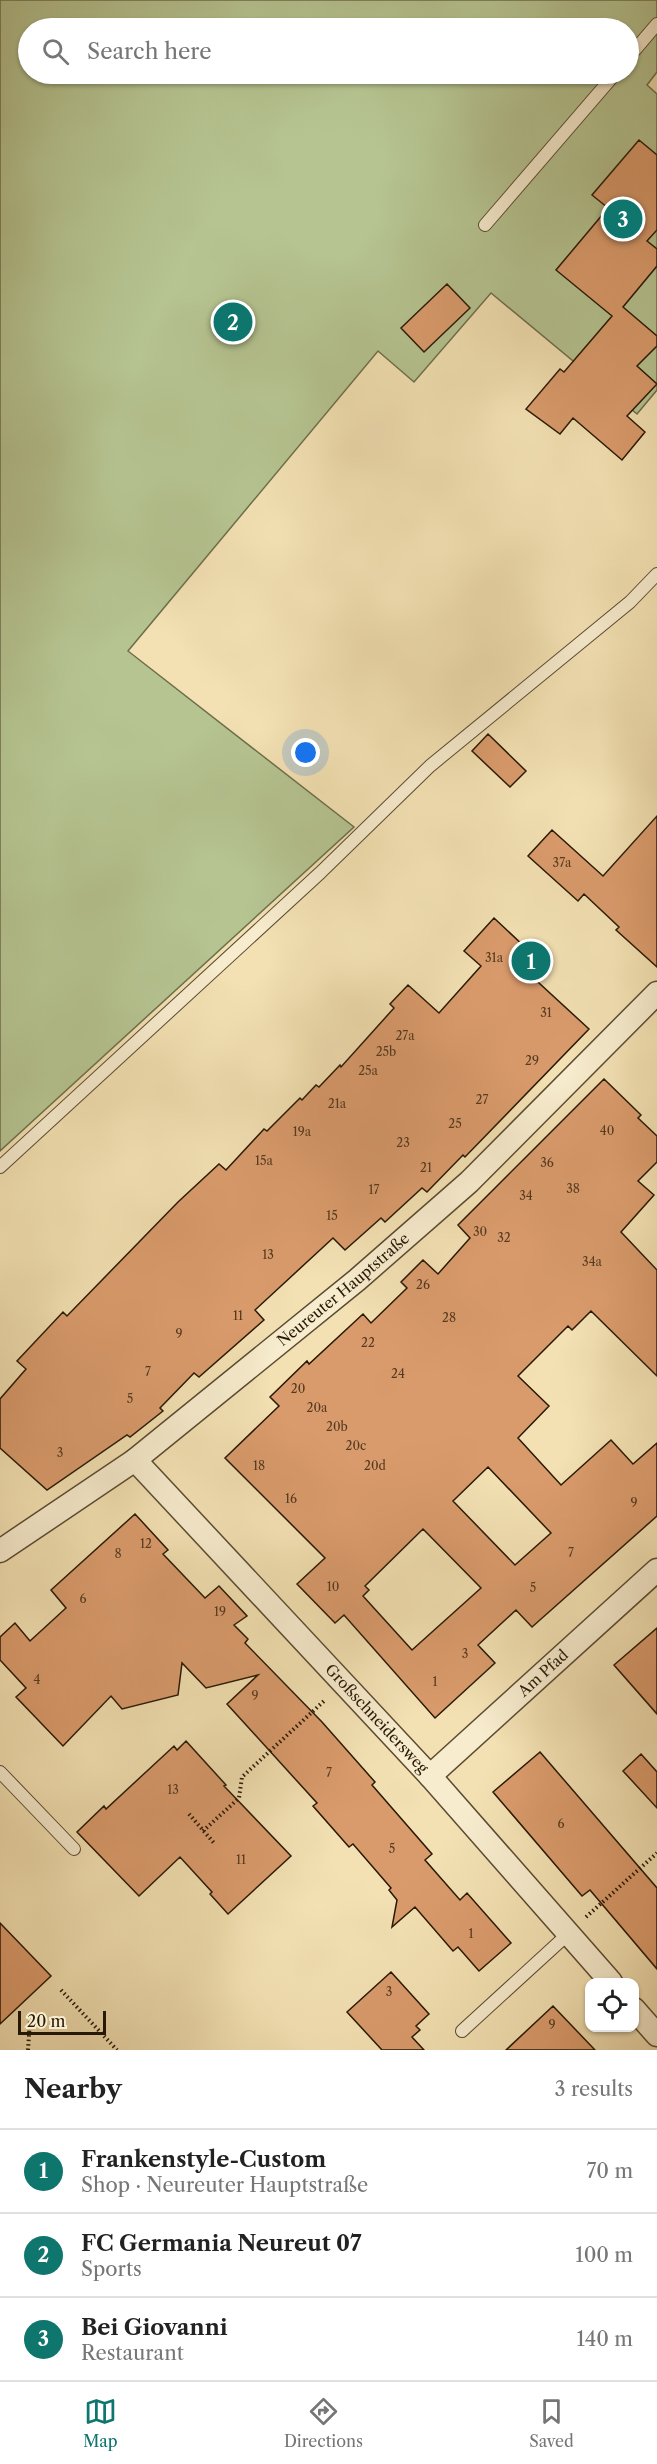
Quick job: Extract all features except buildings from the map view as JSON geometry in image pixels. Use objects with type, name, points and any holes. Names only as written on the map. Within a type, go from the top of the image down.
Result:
[{"type":"street","name":"Neureuter Hauptstraße","points":[[0,1551],[135,1460],[348,1288],[469,1182],[657,993]]},
{"type":"street","name":"Großschneidersweg","points":[[135,1460],[430,1776],[607,1978]]},
{"type":"street","name":"Am Pfad","points":[[430,1776],[657,1570]]},
{"type":"street","points":[[639,2015],[657,2035]]},
{"type":"lane","points":[[639,45],[657,24]]},
{"type":"lane","points":[[485,225],[606,84]]},
{"type":"lane","points":[[0,1167],[320,873],[430,766],[630,602],[657,574]]},
{"type":"lane","points":[[0,1772],[74,1849]]},
{"type":"lane","points":[[462,2031],[568,1934]]},
{"type":"path","points":[[203,1831],[239,1798],[242,1777],[344,1682]]},
{"type":"path","points":[[189,1814],[214,1843]]},
{"type":"path","points":[[568,1934],[657,1853]]},
{"type":"path","points":[[61,1990],[117,2050]]},
{"type":"path","points":[[28,2050],[30,2020]]},
{"type":"green space","points":[[0,0],[657,0],[657,72],[647,85],[657,94],[657,390],[637,414],[491,293],[414,382],[378,351],[128,651],[354,827],[0,1151]]},
{"type":"place","name":"Bei Giovanni","points":[[623,219]]},
{"type":"place","name":"FC Germania Neureut 07","points":[[233,322]]},
{"type":"place","name":"Frankenstyle-Custom","points":[[531,961]]}]
